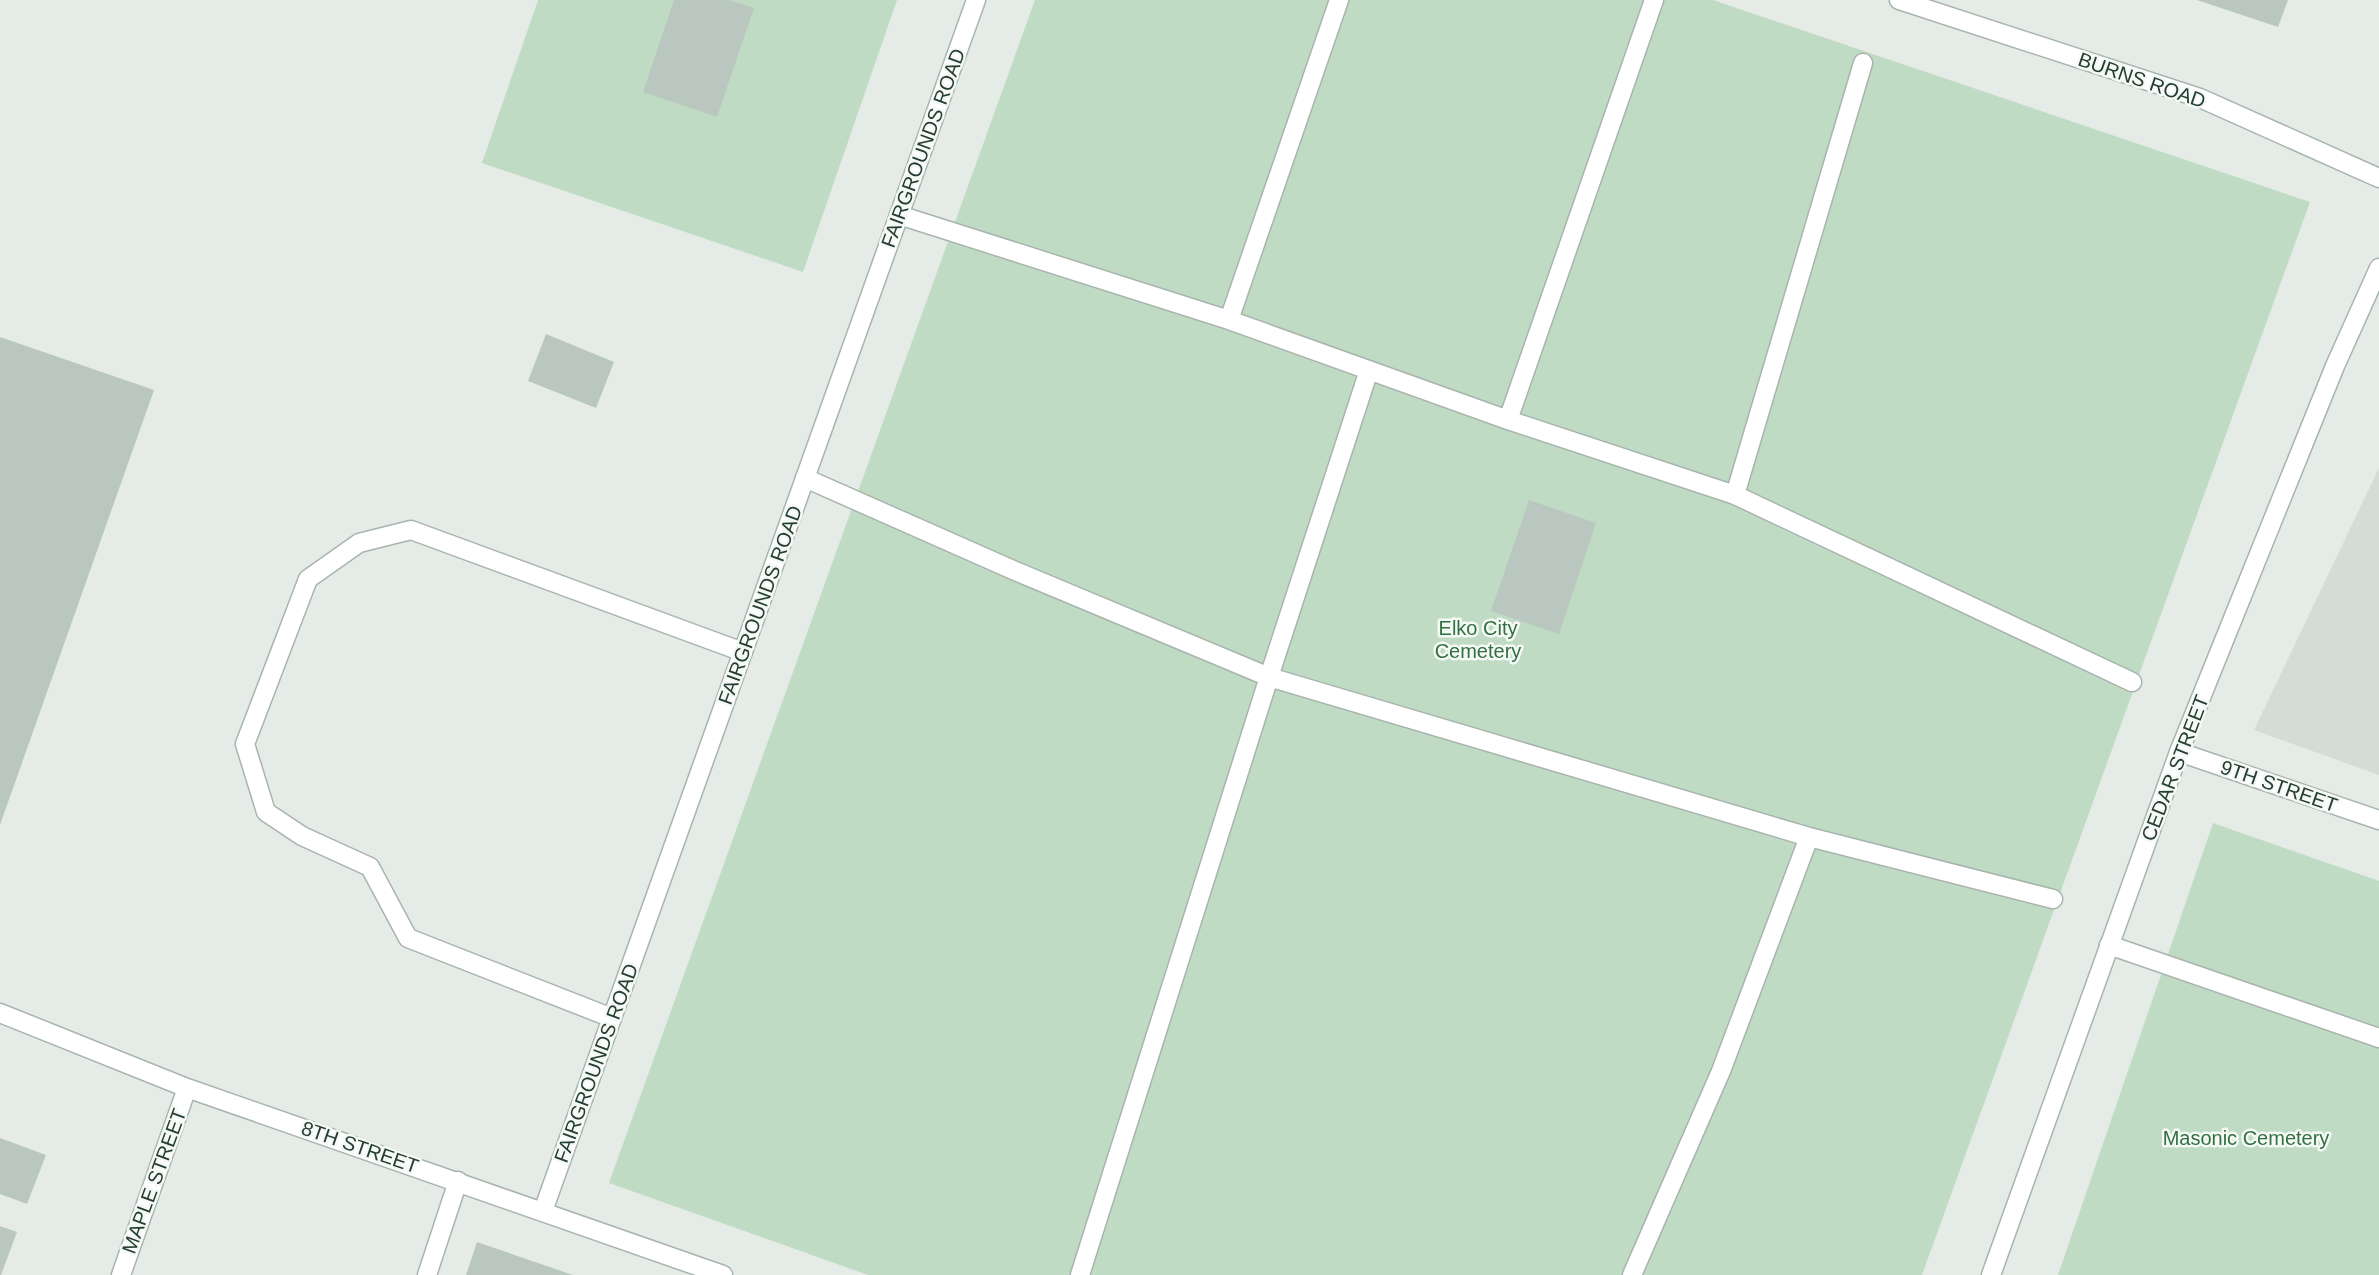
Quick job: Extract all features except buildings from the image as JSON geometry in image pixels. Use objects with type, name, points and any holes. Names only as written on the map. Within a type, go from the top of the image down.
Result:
[{"type":"street","name":"FAIRGROUNDS ROAD","points":[[543,1211],[976,0]]},
{"type":"street","points":[[1230,320],[1339,0]]},
{"type":"street","points":[[1508,420],[1654,0]]},
{"type":"street","name":"BURNS ROAD","points":[[1899,0],[2200,98],[2379,178]]},
{"type":"street","points":[[1735,495],[1863,63]]},
{"type":"street","points":[[899,215],[1230,320],[1508,420],[1735,495],[2132,682]]},
{"type":"street","name":"CEDAR STREET","points":[[1991,1275],[2179,752],[2335,366],[2379,268]]},
{"type":"street","points":[[1080,1275],[1269,677],[1369,370]]},
{"type":"street","points":[[805,478],[1013,570],[1269,677],[1809,837],[2053,898]]},
{"type":"street","points":[[612,1018],[408,938],[370,867],[302,836],[266,812],[244,744],[308,579],[359,543],[411,530],[743,652]]},
{"type":"street","name":"9TH STREET","points":[[2179,752],[2379,820]]},
{"type":"street","points":[[1632,1275],[1720,1071],[1809,837]]},
{"type":"street","points":[[2109,945],[2379,1038]]},
{"type":"street","name":"8TH STREET","points":[[0,1013],[187,1088],[723,1275]]},
{"type":"street","name":"MAPLE STREET","points":[[121,1275],[187,1088]]},
{"type":"street","points":[[427,1275],[458,1181]]},
{"type":"shaded area","points":[[2379,468],[2379,775],[2254,730]]},
{"type":"green space","points":[[538,0],[897,0],[803,272],[482,163]]},
{"type":"green space","name":"Elko City Cemetery","points":[[1035,0],[1713,0],[2310,202],[1922,1275],[868,1275],[609,1183]]},
{"type":"green space","name":"Masonic Cemetery","points":[[2213,823],[2379,881],[2379,1275],[2058,1275]]}]
